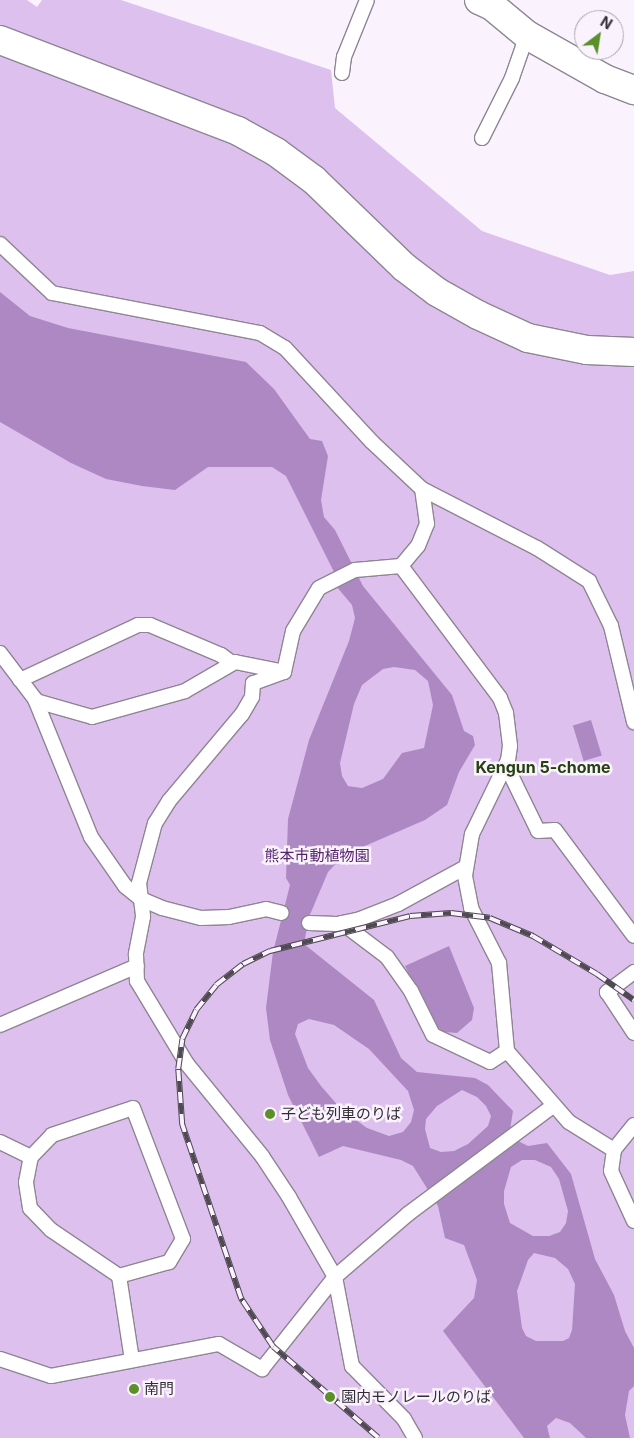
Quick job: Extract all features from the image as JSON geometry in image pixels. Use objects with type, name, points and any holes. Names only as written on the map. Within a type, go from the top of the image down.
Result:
[{"type":"street","points":[[480,0],[492,6],[527,35],[605,79],[634,90]]},
{"type":"street","points":[[0,40],[238,131],[276,152],[314,180],[404,268],[437,292],[478,315],[528,338],[587,350],[634,352]]},
{"type":"lane","points":[[342,73],[344,57],[367,0]]},
{"type":"lane","points":[[482,138],[512,78],[527,35]]},
{"type":"lane","points":[[0,244],[52,294],[260,333],[285,348],[372,442],[422,489],[537,548],[589,581],[610,626],[634,722]]},
{"type":"lane","points":[[284,672],[293,631],[319,588],[355,570],[401,566],[418,546],[428,524],[422,489]]},
{"type":"lane","points":[[401,566],[500,698],[509,728],[506,764],[472,834],[466,867],[471,908],[499,963],[507,1051],[553,1106],[569,1122],[614,1150]]},
{"type":"lane","points":[[20,680],[138,625],[150,625],[221,655],[232,664],[284,672]]},
{"type":"lane","points":[[0,653],[36,701],[91,837],[126,886],[141,899],[201,918],[229,917],[266,909],[282,913]]},
{"type":"lane","points":[[36,701],[92,716],[186,691],[232,664]]},
{"type":"lane","points":[[284,672],[253,683],[252,697],[242,714],[169,801],[156,823],[139,883],[143,917],[137,981],[187,1064],[262,1156],[335,1277],[352,1366],[404,1419],[415,1438]]},
{"type":"lane","points":[[506,764],[538,831],[555,830],[634,936]]},
{"type":"lane","points":[[309,923],[342,923],[398,904],[466,867]]},
{"type":"lane","points":[[342,923],[387,957],[411,991],[433,1035],[490,1062],[507,1051]]},
{"type":"lane","points":[[0,1025],[137,966]]},
{"type":"lane","points":[[634,972],[607,992],[634,1033]]},
{"type":"lane","points":[[0,1360],[51,1376],[219,1344],[262,1369],[335,1277],[408,1214],[553,1106]]},
{"type":"lane","points":[[119,1276],[169,1262],[183,1239],[133,1108],[52,1135],[31,1157],[26,1182],[30,1208],[51,1230],[119,1276],[132,1360]]},
{"type":"lane","points":[[634,1125],[614,1150],[611,1171],[634,1221]]},
{"type":"lane","points":[[0,1142],[31,1157]]},
{"type":"green space","name":"熊本市動植物園","points":[[0,0],[27,0],[37,7],[42,0],[121,0],[331,70],[335,108],[482,231],[610,275],[634,271],[634,1438],[0,1438]]},
{"type":"shaded area","points":[[0,292],[30,316],[68,328],[246,362],[274,389],[310,439],[322,441],[328,456],[321,500],[324,517],[335,530],[363,586],[452,695],[464,731],[473,736],[475,745],[459,772],[447,805],[425,820],[344,855],[328,872],[309,917],[304,944],[374,1000],[401,1058],[417,1072],[475,1078],[488,1085],[513,1111],[510,1130],[520,1142],[528,1146],[547,1143],[571,1174],[595,1259],[614,1295],[625,1331],[634,1348],[634,1386],[629,1391],[625,1415],[630,1438],[586,1438],[570,1423],[556,1418],[547,1426],[550,1438],[524,1438],[443,1331],[474,1298],[477,1280],[464,1245],[445,1238],[438,1206],[413,1166],[401,1160],[343,1146],[319,1157],[288,1095],[270,1040],[266,1008],[273,952],[290,885],[286,878],[288,819],[309,740],[349,641],[355,618],[352,605],[336,586],[336,576],[286,476],[272,467],[208,467],[175,490],[142,486],[106,479],[71,463],[0,422]],"holes":[[[394,667],[415,670],[428,681],[433,705],[424,748],[402,753],[383,779],[362,788],[348,786],[342,776],[340,763],[354,704],[362,685],[383,669]],[[309,1019],[334,1025],[369,1049],[408,1091],[414,1110],[411,1122],[403,1132],[389,1136],[367,1128],[341,1109],[308,1068],[295,1034],[298,1024]],[[462,1090],[477,1097],[486,1106],[491,1116],[488,1126],[468,1144],[454,1151],[441,1152],[430,1148],[425,1129],[426,1119],[437,1106]],[[522,1160],[535,1160],[551,1167],[559,1179],[568,1211],[566,1223],[560,1232],[549,1236],[533,1236],[510,1223],[504,1204],[504,1191],[511,1167]],[[534,1253],[555,1258],[568,1269],[575,1284],[572,1330],[569,1338],[563,1341],[536,1341],[526,1336],[522,1328],[517,1291],[528,1260]]]},
{"type":"shaded area","points":[[591,720],[602,755],[584,761],[573,726]]},
{"type":"shaded area","points":[[449,946],[474,1008],[472,1020],[457,1033],[444,1032],[432,1023],[405,966]]},
{"type":"railway","points":[[378,1438],[273,1347],[241,1299],[182,1125],[178,1069],[182,1039],[196,1010],[216,985],[243,964],[270,951],[410,916],[451,913],[490,918],[533,936],[597,974],[634,1000]]},
{"type":"place","name":"子ども列車のりば","points":[[270,1114]]},
{"type":"place","name":"南門","points":[[134,1389]]},
{"type":"place","name":"園内モノレールのりば","points":[[330,1397]]},
{"type":"district","name":"Kengun 5-chome","points":[[543,767]]}]
